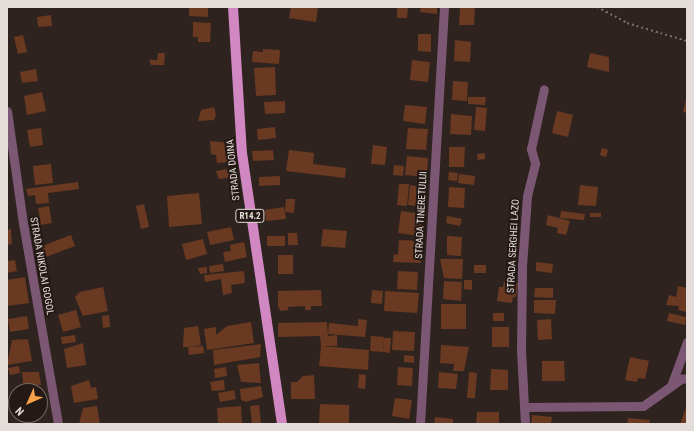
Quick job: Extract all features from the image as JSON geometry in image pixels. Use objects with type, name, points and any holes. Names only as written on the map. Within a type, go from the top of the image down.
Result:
[{"type":"main road","name":"STRADA DOINA","points":[[233,7],[243,160],[282,424]]},
{"type":"street","name":"STRADA TINERETULUI","points":[[420,424],[444,7]]},
{"type":"street","name":"STRADA SERGHEI LAZO","points":[[525,424],[521,351],[522,266],[527,196],[536,164],[531,149],[544,89]]},
{"type":"street","name":"STRADA NIKOLAI GOGOL","points":[[7,111],[22,223],[58,424]]},
{"type":"street","points":[[671,388],[687,342]]},
{"type":"street","points":[[525,407],[632,407],[648,403],[671,388],[681,379],[687,378]]},
{"type":"path","points":[[597,7],[628,23],[687,40]]},
{"type":"building","points":[[189,7],[208,7],[208,17],[189,16]]},
{"type":"building","points":[[291,7],[318,7],[316,22],[289,18]]},
{"type":"building","points":[[397,7],[408,7],[407,18],[397,18]]},
{"type":"building","points":[[421,7],[437,7],[437,14],[420,12]]},
{"type":"building","points":[[460,7],[475,7],[474,25],[459,25]]},
{"type":"building","points":[[51,15],[52,26],[38,27],[37,17]]},
{"type":"building","points":[[193,22],[211,23],[210,42],[198,42],[198,37],[193,37]]},
{"type":"building","points":[[418,34],[431,34],[431,52],[418,51]]},
{"type":"building","points":[[23,35],[27,52],[18,54],[14,37]]},
{"type":"building","points":[[455,40],[471,42],[470,62],[454,61]]},
{"type":"building","points":[[263,49],[280,50],[279,64],[252,62],[253,51],[263,52]]},
{"type":"building","points":[[158,53],[165,53],[164,65],[151,65],[149,60],[157,60]]},
{"type":"building","points":[[590,53],[609,57],[609,72],[587,67]]},
{"type":"building","points":[[412,60],[430,62],[428,82],[410,80]]},
{"type":"building","points":[[275,67],[276,95],[256,96],[254,68]]},
{"type":"building","points":[[36,69],[38,81],[22,83],[20,72]]},
{"type":"building","points":[[453,81],[468,82],[467,101],[452,100]]},
{"type":"building","points":[[42,92],[46,111],[27,115],[24,96]]},
{"type":"building","points":[[687,94],[687,113],[683,112]]},
{"type":"building","points":[[468,97],[486,97],[485,105],[468,104]]},
{"type":"building","points":[[285,101],[285,113],[265,114],[264,102]]},
{"type":"building","points":[[405,105],[427,107],[425,124],[403,121]]},
{"type":"building","points":[[214,107],[216,115],[214,120],[198,121],[201,110]]},
{"type":"building","points":[[476,107],[487,108],[485,131],[474,130]]},
{"type":"building","points":[[557,111],[573,115],[568,137],[552,133]]},
{"type":"building","points":[[451,114],[472,116],[471,135],[450,134]]},
{"type":"building","points":[[275,127],[276,138],[258,140],[257,129]]},
{"type":"building","points":[[41,128],[43,145],[30,147],[27,130]]},
{"type":"building","points":[[408,128],[428,129],[426,150],[406,149]]},
{"type":"building","points":[[210,141],[229,143],[230,162],[217,163],[216,155],[211,154]]},
{"type":"building","points":[[373,145],[387,147],[385,165],[371,164]]},
{"type":"building","points":[[449,147],[465,147],[464,167],[449,167]]},
{"type":"building","points":[[602,148],[608,150],[606,157],[600,155]]},
{"type":"building","points":[[273,150],[274,160],[253,161],[252,151]]},
{"type":"building","points":[[289,150],[314,153],[313,164],[346,168],[345,178],[286,171]]},
{"type":"building","points":[[485,153],[485,159],[478,160],[477,154]]},
{"type":"building","points":[[407,156],[428,158],[427,177],[405,175]]},
{"type":"building","points":[[51,164],[53,183],[35,185],[33,166]]},
{"type":"building","points":[[394,165],[404,166],[403,176],[393,175]]},
{"type":"building","points":[[233,168],[235,177],[219,179],[216,171]]},
{"type":"building","points":[[449,172],[458,173],[457,181],[448,180]]},
{"type":"building","points":[[459,174],[475,176],[474,185],[458,183]]},
{"type":"building","points":[[280,176],[280,185],[259,186],[259,177]]},
{"type":"building","points":[[78,182],[79,189],[48,193],[49,203],[36,204],[35,195],[28,196],[26,189]]},
{"type":"building","points":[[399,184],[409,184],[407,206],[397,205]]},
{"type":"building","points":[[410,185],[427,188],[424,207],[408,205]]},
{"type":"building","points":[[580,185],[598,187],[596,206],[578,205]]},
{"type":"building","points":[[449,187],[465,188],[464,208],[448,207]]},
{"type":"building","points":[[199,193],[202,224],[169,227],[167,196]]},
{"type":"building","points":[[286,199],[295,199],[294,213],[285,212]]},
{"type":"building","points":[[144,204],[149,227],[141,229],[136,206]]},
{"type":"building","points":[[49,206],[52,223],[41,225],[38,208]]},
{"type":"building","points":[[284,207],[286,219],[266,221],[265,210]]},
{"type":"building","points":[[401,211],[422,214],[420,236],[398,233]]},
{"type":"building","points":[[561,211],[585,214],[584,220],[560,218]]},
{"type":"building","points":[[590,213],[601,213],[601,217],[590,217]]},
{"type":"building","points":[[548,215],[570,221],[566,235],[557,233],[558,228],[546,225]]},
{"type":"building","points":[[447,216],[462,219],[460,226],[446,223]]},
{"type":"building","points":[[231,227],[234,240],[210,245],[207,232]]},
{"type":"building","points":[[11,229],[12,244],[7,245],[7,230]]},
{"type":"building","points":[[323,229],[347,231],[345,248],[321,246]]},
{"type":"building","points":[[288,233],[297,233],[298,245],[288,245]]},
{"type":"building","points":[[71,235],[75,246],[46,257],[42,246]]},
{"type":"building","points":[[267,236],[285,236],[285,246],[267,246]]},
{"type":"building","points":[[447,236],[462,237],[461,256],[447,255]]},
{"type":"building","points":[[203,239],[207,254],[186,260],[182,244]]},
{"type":"building","points":[[399,240],[422,241],[421,263],[393,262],[394,254],[398,255]]},
{"type":"building","points":[[244,242],[247,257],[225,262],[223,252],[231,251],[230,245]]},
{"type":"building","points":[[278,255],[293,255],[293,274],[278,274]]},
{"type":"building","points":[[440,259],[463,259],[462,279],[444,278]]},
{"type":"building","points":[[15,260],[17,271],[7,273],[7,261]]},
{"type":"building","points":[[536,262],[553,264],[552,273],[536,271]]},
{"type":"building","points":[[223,264],[224,271],[210,273],[209,266]]},
{"type":"building","points":[[474,265],[486,265],[486,273],[474,273]]},
{"type":"building","points":[[207,267],[207,273],[200,274],[198,268]]},
{"type":"building","points":[[244,271],[245,283],[231,285],[232,293],[223,295],[221,279],[205,282],[204,275]]},
{"type":"building","points":[[398,271],[418,272],[417,290],[397,289]]},
{"type":"building","points":[[25,277],[29,303],[7,306],[7,280]]},
{"type":"building","points":[[464,280],[472,280],[472,290],[464,289]]},
{"type":"building","points":[[444,281],[462,282],[461,301],[443,299]]},
{"type":"building","points":[[504,282],[518,283],[516,297],[513,297],[512,303],[497,301],[499,287],[503,287]]},
{"type":"building","points":[[678,286],[687,288],[686,312],[678,310],[679,306],[666,305],[669,295],[676,297]]},
{"type":"building","points":[[103,287],[108,311],[83,316],[75,297],[80,292]]},
{"type":"building","points":[[535,288],[553,288],[553,298],[534,297]]},
{"type":"building","points":[[321,290],[322,306],[311,306],[311,310],[305,310],[305,306],[288,307],[288,310],[281,311],[278,307],[278,291]]},
{"type":"building","points":[[372,290],[383,291],[382,304],[371,303]]},
{"type":"building","points":[[385,291],[419,293],[417,313],[384,311]]},
{"type":"building","points":[[534,300],[556,300],[555,314],[534,313]]},
{"type":"building","points":[[441,304],[466,304],[466,329],[441,329]]},
{"type":"building","points":[[76,310],[81,327],[63,332],[58,315]]},
{"type":"building","points":[[493,313],[504,313],[504,321],[493,321]]},
{"type":"building","points":[[669,313],[686,317],[685,325],[667,321]]},
{"type":"building","points":[[109,315],[110,327],[103,328],[102,316]]},
{"type":"building","points":[[27,316],[29,329],[10,332],[8,319]]},
{"type":"building","points":[[358,319],[367,320],[365,337],[328,334],[329,323],[358,326]]},
{"type":"building","points":[[551,319],[552,339],[538,340],[537,320]]},
{"type":"building","points":[[251,322],[254,343],[207,350],[204,329],[216,327],[216,335],[227,326]]},
{"type":"building","points":[[327,322],[328,336],[337,335],[337,346],[321,346],[320,336],[278,337],[278,323]]},
{"type":"building","points":[[198,326],[201,345],[190,347],[203,346],[204,353],[189,355],[188,347],[183,347],[184,328]]},
{"type":"building","points":[[492,327],[509,327],[509,347],[492,347]]},
{"type":"building","points":[[393,331],[415,332],[414,351],[392,350]]},
{"type":"building","points":[[75,335],[76,342],[62,344],[61,337]]},
{"type":"building","points":[[371,336],[384,337],[383,352],[370,351]]},
{"type":"building","points":[[384,338],[391,338],[390,353],[383,352]]},
{"type":"building","points":[[28,339],[32,361],[7,365],[12,340]]},
{"type":"building","points":[[83,343],[86,365],[67,368],[64,349]]},
{"type":"building","points":[[261,344],[260,357],[214,365],[213,350]]},
{"type":"building","points":[[441,345],[469,347],[464,371],[453,371],[454,364],[440,363]]},
{"type":"building","points":[[321,346],[369,350],[368,370],[319,366]]},
{"type":"building","points":[[404,355],[414,356],[414,363],[404,362]]},
{"type":"building","points":[[630,357],[649,361],[645,379],[638,378],[637,382],[625,380]]},
{"type":"building","points":[[542,361],[564,361],[565,381],[542,381]]},
{"type":"building","points":[[259,363],[261,383],[241,382],[237,365]]},
{"type":"building","points":[[19,366],[20,373],[10,375],[8,368]]},
{"type":"building","points":[[226,367],[227,376],[215,378],[214,369]]},
{"type":"building","points":[[398,367],[413,368],[412,386],[397,385]]},
{"type":"building","points":[[491,369],[508,370],[508,390],[490,390]]},
{"type":"building","points":[[22,372],[39,372],[41,383],[23,383]]},
{"type":"building","points":[[439,372],[458,374],[456,389],[438,388]]},
{"type":"building","points":[[469,372],[477,373],[475,398],[467,398]]},
{"type":"building","points":[[359,374],[366,375],[365,389],[358,388]]},
{"type":"building","points":[[314,375],[315,399],[291,399],[291,382],[297,382],[303,376]]},
{"type":"building","points":[[89,380],[91,388],[96,387],[98,399],[74,403],[71,386]]},
{"type":"building","points":[[224,380],[225,390],[212,391],[210,382]]},
{"type":"building","points":[[261,386],[263,397],[246,402],[241,400],[240,389]]},
{"type":"building","points":[[234,390],[236,399],[220,402],[218,393]]},
{"type":"building","points":[[395,398],[412,400],[409,419],[392,416]]},
{"type":"building","points":[[320,404],[349,405],[349,424],[319,424]]},
{"type":"building","points":[[259,405],[261,423],[252,424],[250,406]]},
{"type":"building","points":[[687,405],[687,424],[680,424]]},
{"type":"building","points":[[97,406],[100,424],[79,424],[83,408]]},
{"type":"building","points":[[241,406],[242,424],[218,424],[217,408]]},
{"type":"building","points":[[477,412],[499,412],[499,424],[476,424]]},
{"type":"building","points":[[532,415],[552,417],[551,424],[531,424]]},
{"type":"building","points":[[435,417],[453,419],[453,424],[434,424]]},
{"type":"building","points":[[628,418],[650,420],[649,424],[627,424]]}]
